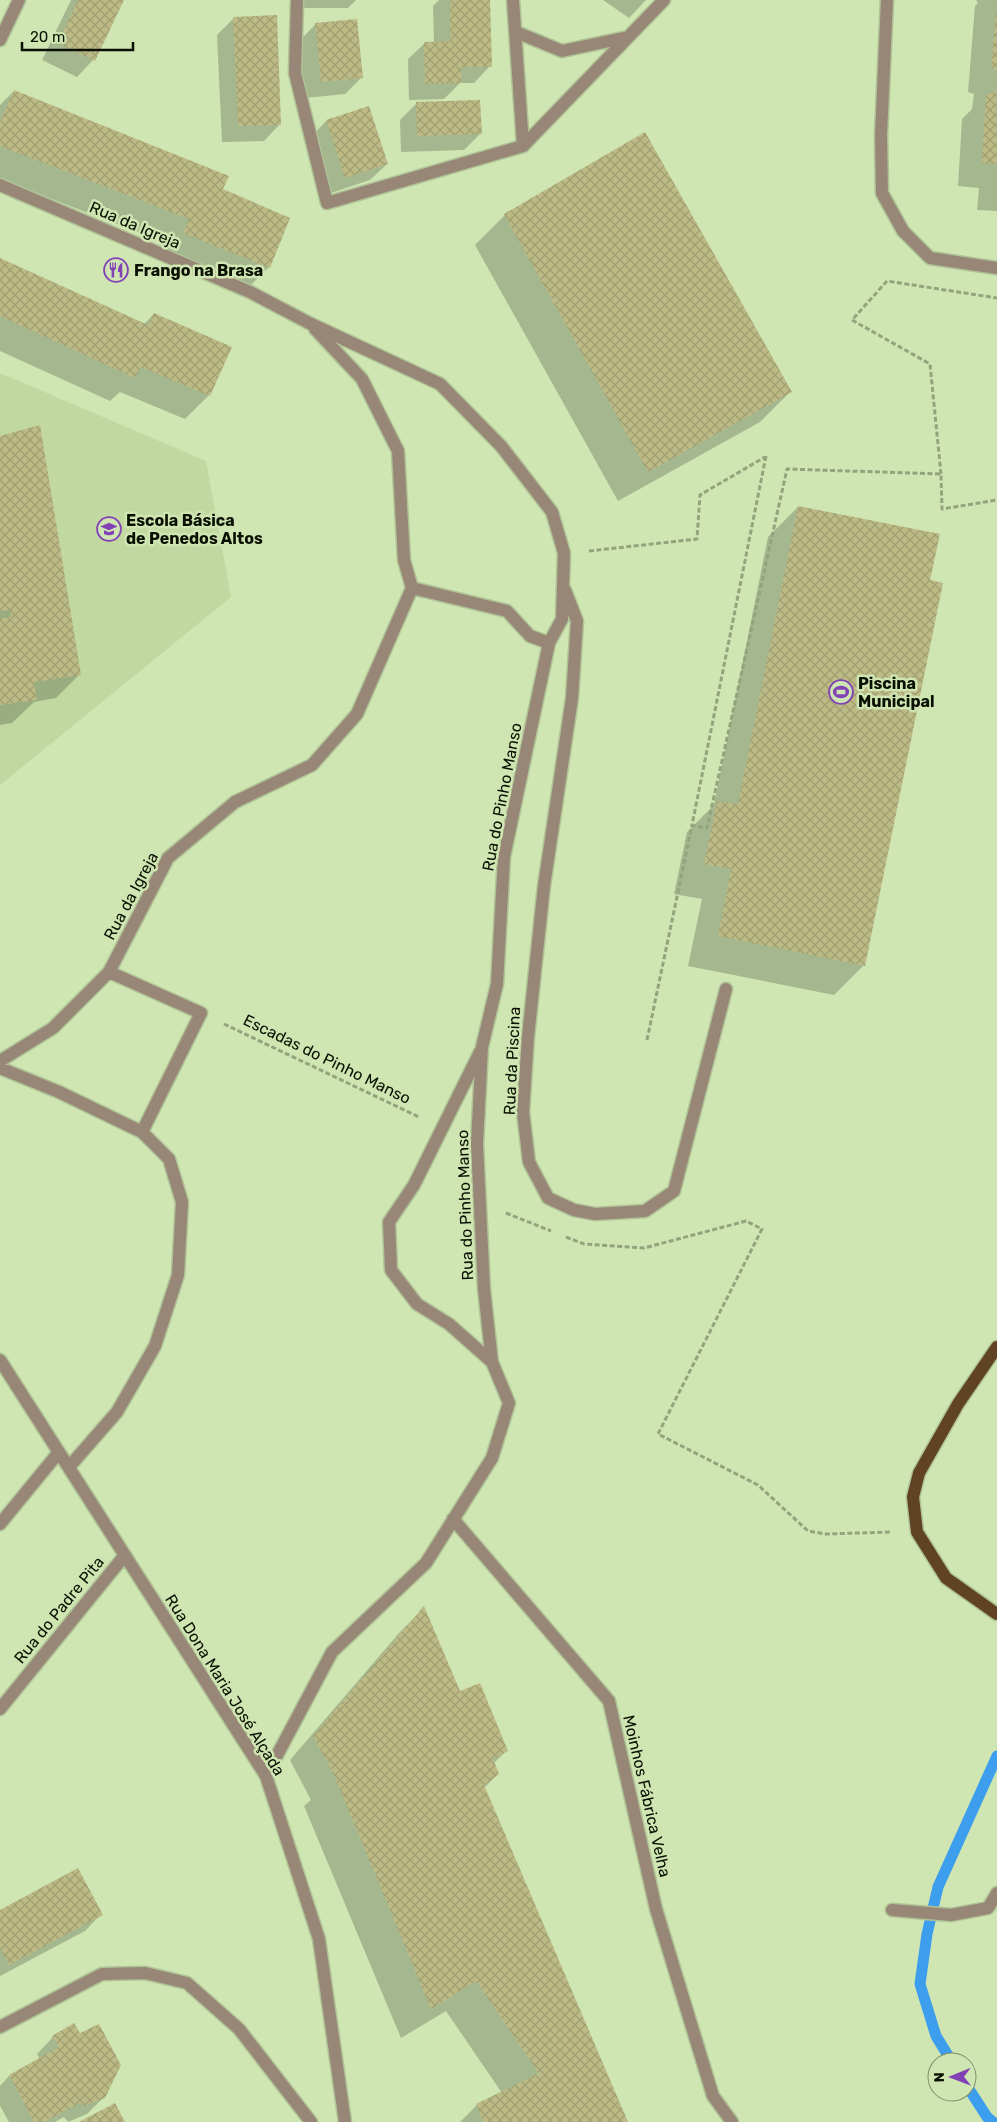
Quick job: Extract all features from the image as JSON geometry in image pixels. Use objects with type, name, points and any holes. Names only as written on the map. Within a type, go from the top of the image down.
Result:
[{"type":"main road","points":[[997,1347],[958,1404],[919,1473],[913,1497],[916,1532],[946,1578],[997,1614]]},
{"type":"street","points":[[0,40],[19,0]]},
{"type":"street","points":[[297,0],[295,73],[327,203],[523,146],[664,0]]},
{"type":"street","points":[[513,0],[523,146]]},
{"type":"street","points":[[886,0],[881,135],[882,192],[903,231],[930,258],[997,268]]},
{"type":"street","points":[[516,32],[562,51],[628,37]]},
{"type":"street","name":"Rua da Igreja","points":[[0,185],[250,292],[309,323],[440,384],[501,446],[552,512],[564,553]]},
{"type":"street","points":[[309,323],[362,379],[398,451],[404,560],[412,588],[507,611],[530,636],[549,643]]},
{"type":"street","name":"Rua do Pinho Manso","points":[[266,1776],[332,1652],[426,1564],[492,1458],[509,1403],[492,1362],[484,1289],[477,1144],[482,1047],[497,984],[504,857],[549,643],[562,619],[564,553]]},
{"type":"street","name":"Rua da Piscina","points":[[562,583],[576,622],[572,698],[544,886],[528,1037],[523,1112],[528,1162],[548,1198],[574,1210],[595,1214],[645,1211],[674,1191],[726,988]]},
{"type":"street","name":"Rua da Igreja","points":[[0,1062],[53,1028],[109,972],[168,858],[235,802],[312,765],[356,714],[412,588]]},
{"type":"street","points":[[109,972],[201,1013],[142,1132]]},
{"type":"street","name":"Rua do Pinho Manso","points":[[482,1047],[414,1185],[390,1222],[391,1270],[417,1304],[449,1324],[492,1362]]},
{"type":"street","points":[[0,1068],[59,1092],[142,1132],[169,1160],[182,1202],[178,1275],[155,1346],[117,1412],[69,1467]]},
{"type":"street","name":"Rua Dona Maria José Alçada","points":[[0,1360],[266,1776],[319,1939],[345,2122]]},
{"type":"street","points":[[0,1524],[59,1452]]},
{"type":"street","name":"Moinhos Fábrica Velha","points":[[453,1520],[609,1701],[656,1909],[713,2096],[732,2122]]},
{"type":"street","name":"Rua do Padre Pita","points":[[0,1709],[125,1556]]},
{"type":"street","points":[[892,1910],[951,1915],[988,1908],[997,1893]]},
{"type":"street","points":[[0,2027],[102,1974],[144,1973],[187,1983],[239,2029],[311,2122]]},
{"type":"path","points":[[997,298],[887,281],[852,320],[930,364],[941,474],[942,509],[997,500]]},
{"type":"path","points":[[564,553],[697,540],[700,496],[766,456],[647,1040]]},
{"type":"path","points":[[692,825],[707,828],[788,469],[941,474]]},
{"type":"path","name":"Escadas do Pinho Manso","points":[[201,1013],[442,1128]]},
{"type":"path","points":[[746,1221],[762,1230],[658,1434],[758,1485],[808,1531],[826,1534],[878,1532]]},
{"type":"shaded area","name":"Escola Básica de Penedos Altos","points":[[0,373],[206,461],[231,597],[0,785]]},
{"type":"building","points":[[78,0],[124,0],[95,61],[58,43]]},
{"type":"building","points":[[450,0],[490,0],[492,67],[461,67],[462,83],[425,84],[424,42],[450,41]]},
{"type":"building","points":[[997,12],[997,70],[991,68]]},
{"type":"building","points":[[277,15],[281,125],[238,126],[233,17]]},
{"type":"building","points":[[357,19],[363,78],[321,82],[315,23]]},
{"type":"building","points":[[996,75],[997,164],[982,163],[986,94],[995,93]]},
{"type":"building","points":[[14,90],[229,176],[223,189],[290,218],[270,268],[183,233],[189,219],[0,146],[0,122]]},
{"type":"building","points":[[480,100],[482,134],[417,136],[416,102]]},
{"type":"building","points":[[369,106],[388,164],[345,178],[326,120]]},
{"type":"building","points":[[645,132],[792,392],[648,472],[504,214]]},
{"type":"building","points":[[0,258],[148,325],[154,313],[232,347],[210,396],[141,367],[135,378],[0,316]]},
{"type":"building","points":[[40,425],[81,675],[34,682],[37,700],[0,705],[0,618],[11,617],[10,610],[0,611],[0,436]]},
{"type":"building","name":"Piscina Municipal","points":[[798,506],[940,534],[930,580],[943,583],[865,966],[718,936],[731,869],[704,864],[717,801],[738,804]]},
{"type":"building","points":[[424,1606],[460,1691],[480,1683],[508,1751],[493,1759],[499,1774],[484,1785],[628,2122],[483,2122],[476,2104],[539,2073],[476,1981],[431,2009],[334,1775],[313,1736]]},
{"type":"building","points":[[78,1868],[103,1915],[9,1965],[0,1948],[0,1910]]},
{"type":"building","points":[[74,2023],[80,2033],[99,2024],[121,2065],[105,2098],[84,2106],[81,2102],[44,2122],[34,2122],[9,2075],[59,2047],[52,2036]]},
{"type":"building","points":[[115,2103],[125,2122],[79,2122]]},
{"type":"waterway","points":[[946,2052],[936,2036],[920,1984],[927,1934],[938,1887],[997,1756]]},
{"type":"waterway","points":[[977,2102],[987,2117],[993,2122]]},
{"type":"place","name":"Frango na Brasa","points":[[116,270]]},
{"type":"place","name":"Escola Básica de Penedos Altos","points":[[109,529]]},
{"type":"place","name":"Piscina Municipal","points":[[841,692]]}]
